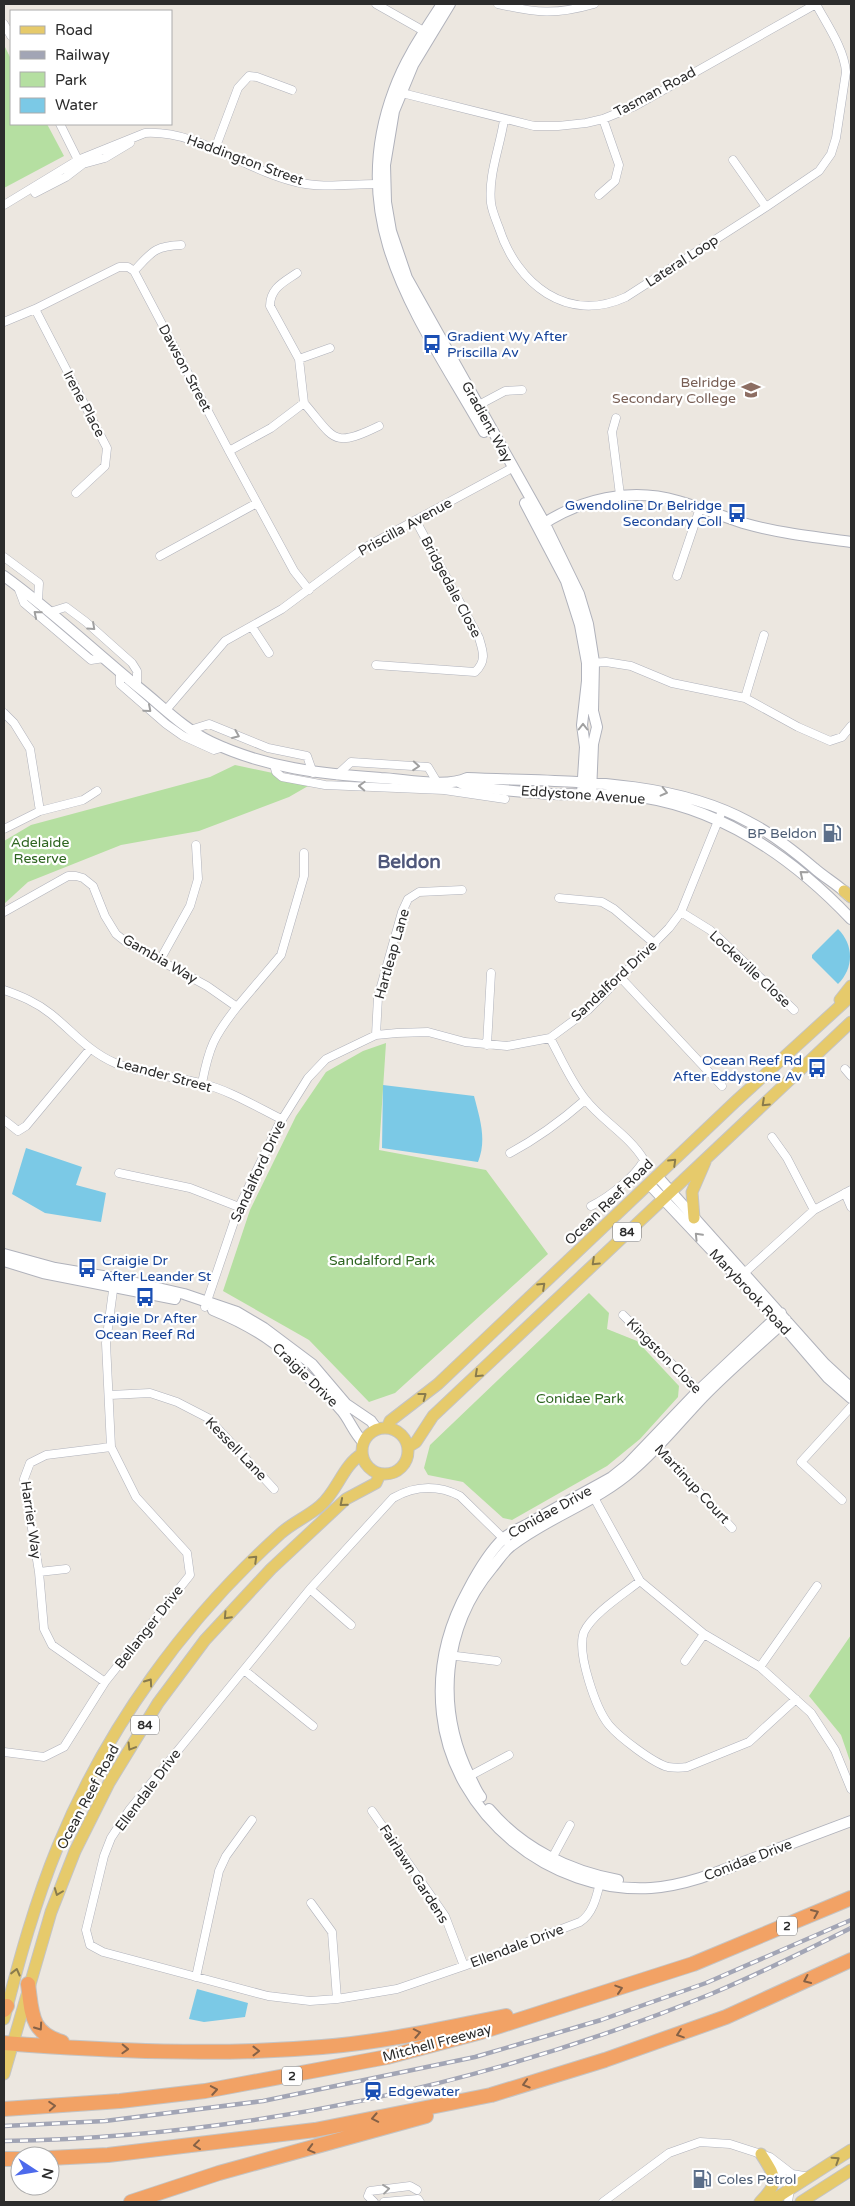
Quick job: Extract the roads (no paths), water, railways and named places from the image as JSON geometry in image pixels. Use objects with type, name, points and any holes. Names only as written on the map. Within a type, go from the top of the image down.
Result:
[{"type":"highway","name":"Mitchell Freeway","points":[[4,2109],[120,2101],[205,2091],[387,2057],[481,2032],[573,2004],[722,1954],[851,1898]]},
{"type":"highway","points":[[131,2202],[219,2173],[402,2124],[605,2060],[726,2018],[851,1960]]},
{"type":"highway","points":[[28,1984],[34,2022],[41,2032],[52,2039],[77,2046]]},
{"type":"highway","points":[[8,2043],[190,2052],[269,2051],[377,2041],[573,2004]]},
{"type":"highway","points":[[60,2157],[108,2155],[315,2130],[491,2095]]},
{"type":"main road","points":[[811,1034],[851,986]]},
{"type":"main road","name":"Ocean Reef Road","points":[[382,1428],[438,1384],[851,996]]},
{"type":"main road","name":"84","points":[[380,1474],[392,1474],[401,1468],[407,1458],[408,1447],[416,1442],[433,1416],[851,1022]]},
{"type":"main road","points":[[694,1218],[692,1192],[708,1156]]},
{"type":"main road","points":[[382,1428],[401,1434],[408,1447]]},
{"type":"main road","name":"84","points":[[362,1448],[370,1433],[382,1428]]},
{"type":"main road","points":[[362,1448],[368,1467],[380,1474]]},
{"type":"main road","name":"Ocean Reef Road","points":[[5,2012],[20,1956],[59,1845],[88,1780],[135,1702],[186,1630],[281,1533],[320,1506],[335,1490],[362,1448]]},
{"type":"main road","name":"Ocean Reef Road","points":[[4,2074],[8,2043],[51,1912],[75,1851],[109,1783],[158,1703],[205,1640],[271,1569],[346,1499],[376,1483],[380,1474]]},
{"type":"main road","points":[[770,2202],[851,2150]]},
{"type":"main road","points":[[760,2202],[772,2191],[774,2181],[765,2155]]},
{"type":"main road","points":[[800,2202],[851,2170]]},
{"type":"street","points":[[376,4],[427,33]]},
{"type":"street","name":"Gradient Way","points":[[442,4],[413,65],[397,91],[381,184],[391,231],[402,266],[474,407],[579,594],[588,624],[593,711],[596,727],[587,788]]},
{"type":"street","name":"Gradient Way","points":[[427,33],[450,4]]},
{"type":"street","points":[[498,4],[549,13],[570,11],[594,4]]},
{"type":"street","name":"Tasman Road","points":[[397,91],[504,120],[534,126],[558,126],[603,119],[635,106],[816,4]]},
{"type":"street","name":"Lateral Loop","points":[[504,120],[490,187],[491,204],[503,241],[515,262],[530,280],[559,300],[583,307],[602,306],[620,300],[819,171],[831,154],[836,138],[845,83],[845,62],[816,4]]},
{"type":"street","points":[[215,149],[238,88],[249,76],[257,77],[292,90]]},
{"type":"street","points":[[599,195],[615,181],[619,165],[603,119]]},
{"type":"street","points":[[60,125],[78,160]]},
{"type":"street","name":"Haddington Street","points":[[4,205],[78,160],[155,128],[166,134],[183,137],[215,149],[294,182],[317,186],[381,184]]},
{"type":"street","points":[[13,201],[18,201],[52,184],[83,164],[105,158],[138,139],[166,134]]},
{"type":"street","points":[[733,160],[766,207]]},
{"type":"street","points":[[4,322],[35,309],[119,267],[128,267],[134,270],[154,249],[168,245],[181,245]]},
{"type":"street","name":"Dawson Street","points":[[134,270],[294,571],[309,590]]},
{"type":"street","points":[[297,273],[276,287],[270,296],[270,306],[299,359],[304,403],[335,438],[344,440],[357,437],[379,426]]},
{"type":"street","name":"Irene Place","points":[[35,309],[107,448],[105,466],[76,493]]},
{"type":"street","points":[[299,359],[330,348]]},
{"type":"street","points":[[474,407],[505,391],[522,390]]},
{"type":"street","points":[[229,451],[271,428],[304,403]]},
{"type":"street","points":[[616,418],[612,432],[620,495]]},
{"type":"street","name":"Priscilla Avenue","points":[[166,710],[225,641],[252,627],[309,590],[364,548],[509,470]]},
{"type":"street","points":[[541,524],[580,505],[620,495],[665,498],[777,531],[851,542]]},
{"type":"street","points":[[160,556],[257,503]]},
{"type":"street","points":[[677,576],[700,508]]},
{"type":"street","name":"Bridgedale Close","points":[[376,665],[475,672],[480,668],[484,659],[484,652],[479,638],[416,521]]},
{"type":"street","points":[[4,557],[39,583],[38,601]]},
{"type":"street","name":"Eddystone Avenue","points":[[4,576],[38,601],[120,673],[190,730],[224,747],[274,765],[313,773],[410,784],[505,799]]},
{"type":"street","name":"Eddystone Avenue","points":[[18,586],[24,603],[91,660],[104,658]]},
{"type":"street","points":[[50,612],[66,607],[86,622],[132,663],[136,671],[137,686]]},
{"type":"street","points":[[252,627],[269,653]]},
{"type":"street","points":[[745,698],[764,635]]},
{"type":"street","points":[[590,663],[631,666],[672,683],[745,698],[798,727],[830,741],[842,738],[851,726]]},
{"type":"street","name":"Gradient Way","points":[[587,788],[582,726],[590,663]]},
{"type":"street","name":"Eddystone Avenue","points":[[120,673],[120,684],[166,724],[183,736],[214,750],[224,747]]},
{"type":"street","points":[[4,713],[14,723],[30,749],[40,811]]},
{"type":"street","points":[[190,730],[209,724],[268,748],[307,756],[313,773]]},
{"type":"street","points":[[338,775],[351,762],[418,766],[428,767],[437,782]]},
{"type":"street","name":"Eddystone Avenue","points":[[274,765],[276,772],[282,777],[325,785],[459,782],[467,786],[555,794],[587,788],[661,791],[720,815],[750,822],[773,837],[849,895]]},
{"type":"street","points":[[4,829],[40,811],[84,800],[97,791]]},
{"type":"street","name":"Eddystone Avenue","points":[[720,815],[767,847],[833,900],[851,919]]},
{"type":"street","name":"Sandalford Drive","points":[[206,1304],[239,1207],[281,1119],[308,1078],[326,1059],[376,1035],[428,1032],[465,1042],[487,1045],[515,1045],[550,1038],[588,1010],[655,944],[681,912],[720,815]]},
{"type":"street","points":[[160,960],[190,906],[198,879],[196,845]]},
{"type":"street","points":[[202,1083],[208,1053],[218,1031],[281,955],[304,876],[304,853]]},
{"type":"street","name":"Gambia Way","points":[[4,912],[68,876],[83,878],[93,886],[105,916],[116,934],[207,986],[237,1007]]},
{"type":"street","points":[[824,876],[824,887],[833,900]]},
{"type":"street","name":"Hartleap Lane","points":[[376,1035],[378,997],[402,912],[408,899],[419,892],[462,890]]},
{"type":"street","points":[[559,898],[602,902],[614,909],[655,944]]},
{"type":"street","name":"Lockeville Close","points":[[681,912],[710,930],[794,1010]]},
{"type":"street","points":[[487,1045],[491,973]]},
{"type":"street","points":[[621,978],[722,1086]]},
{"type":"street","name":"Leander Street","points":[[4,990],[28,998],[43,1008],[90,1049],[114,1063],[136,1070],[202,1083],[234,1095],[281,1119]]},
{"type":"street","points":[[550,1038],[585,1100],[638,1149],[644,1160],[637,1170],[605,1200],[591,1206]]},
{"type":"street","points":[[4,1120],[18,1131],[26,1126],[90,1049]]},
{"type":"street","points":[[846,1069],[851,1076]]},
{"type":"street","points":[[510,1153],[536,1140],[558,1124],[585,1100]]},
{"type":"street","points":[[772,1138],[787,1158],[814,1210]]},
{"type":"street","points":[[120,1173],[190,1188],[239,1207]]},
{"type":"street","name":"Marybrook Road","points":[[653,1180],[781,1319],[851,1388]]},
{"type":"street","points":[[742,1276],[814,1210],[848,1192],[851,1207]]},
{"type":"street","name":"Marybrook Road","points":[[666,1195],[694,1218],[742,1276]]},
{"type":"street","name":"Craigie Drive","points":[[4,1259],[55,1268],[206,1304],[252,1320],[312,1364],[346,1404],[382,1428]]},
{"type":"street","name":"Bellanger Drive","points":[[4,1752],[44,1757],[64,1747],[106,1682],[190,1575],[187,1554],[136,1497],[111,1447],[106,1343],[114,1282]]},
{"type":"street","name":"Craigie Drive","points":[[206,1304],[241,1323],[289,1356],[304,1374],[327,1393],[343,1412],[362,1448]]},
{"type":"street","name":"Kingston Close","points":[[623,1315],[701,1393]]},
{"type":"street","name":"Marybrook Road","points":[[781,1319],[828,1378],[851,1398]]},
{"type":"street","name":"Conidae Drive","points":[[781,1319],[701,1393],[655,1444],[592,1494],[507,1542],[478,1572],[458,1607],[449,1630],[448,1655],[441,1688],[442,1714],[448,1742],[483,1811],[498,1828],[516,1844],[550,1862],[601,1881],[650,1888],[700,1879],[851,1820]]},
{"type":"street","name":"Kessell Lane","points":[[110,1396],[150,1393],[177,1402],[208,1418],[274,1490]]},
{"type":"street","points":[[842,1500],[801,1462],[851,1407]]},
{"type":"street","name":"Martinup Court","points":[[655,1444],[732,1528]]},
{"type":"street","name":"Harrier Way","points":[[106,1682],[52,1644],[44,1629],[39,1572],[24,1479],[30,1463],[46,1455],[111,1447]]},
{"type":"street","name":"Ellendale Drive","points":[[507,1542],[460,1496],[452,1492],[428,1487],[408,1491],[393,1498],[310,1589],[130,1809],[111,1838],[104,1856],[86,1930],[90,1945],[96,1949],[268,1996],[310,2001],[336,1999],[397,1989],[464,1966],[586,1918],[591,1910],[601,1881]]},
{"type":"street","points":[[592,1494],[640,1581],[704,1634],[760,1666],[811,1713],[834,1750],[851,1789]]},
{"type":"street","name":"Harrier Way","points":[[39,1572],[66,1569]]},
{"type":"street","points":[[640,1581],[590,1622],[582,1639],[581,1649],[584,1666],[601,1711],[615,1732],[661,1764],[677,1768],[687,1767],[749,1742],[796,1699]]},
{"type":"street","points":[[760,1666],[817,1586]]},
{"type":"street","points":[[310,1589],[351,1625]]},
{"type":"street","points":[[685,1661],[704,1634]]},
{"type":"street","points":[[448,1655],[497,1661]]},
{"type":"street","points":[[244,1670],[313,1726]]},
{"type":"street","points":[[466,1778],[510,1755]]},
{"type":"street","name":"Fairlawn Gardens","points":[[372,1810],[445,1916],[464,1966]]},
{"type":"street","name":"Conidae Drive","points":[[601,1881],[647,1881],[689,1876],[851,1814]]},
{"type":"street","points":[[196,1977],[219,1871],[226,1856],[252,1820]]},
{"type":"street","points":[[550,1862],[570,1825]]},
{"type":"street","points":[[311,1903],[332,1932],[336,1999]]},
{"type":"street","points":[[606,2200],[668,2154],[700,2142],[730,2144],[765,2155],[792,2174],[810,2177]]},
{"type":"street","points":[[765,2155],[790,2189],[788,2202]]},
{"type":"street","points":[[374,2202],[368,2196],[370,2191],[410,2186],[417,2190]]},
{"type":"street","points":[[384,2202],[419,2200]]},
{"type":"water","points":[[838,929],[847,942],[850,956],[847,971],[838,984],[812,958],[812,955]]},
{"type":"water","points":[[383,1085],[474,1096],[482,1138],[481,1154],[478,1162],[382,1148]]},
{"type":"water","points":[[26,1148],[82,1167],[76,1185],[106,1193],[101,1222],[45,1213],[12,1194]]},
{"type":"water","points":[[197,1989],[248,2003],[245,2017],[204,2022],[189,2019]]},
{"type":"railway","points":[[4,2126],[105,2121],[263,2101],[475,2057],[601,2020],[706,1983],[851,1920]]},
{"type":"railway","points":[[4,2141],[95,2137],[185,2129],[275,2117],[364,2100],[453,2079],[540,2055],[626,2026],[711,1994],[851,1928]]},
{"type":"place","name":"Gradient Wy After Priscilla Av","points":[[432,344]]},
{"type":"place","name":"Belridge Secondary College","points":[[751,390]]},
{"type":"place","name":"Gwendoline Dr Belridge Secondary Coll","points":[[737,513]]},
{"type":"place","name":"BP Beldon","points":[[832,833]]},
{"type":"place","name":"Ocean Reef Rd After Eddystone Av","points":[[817,1068]]},
{"type":"place","name":"Craigie Dr After Leander St","points":[[87,1268]]},
{"type":"place","name":"Craigie Dr After Ocean Reef Rd","points":[[145,1297]]},
{"type":"place","name":"Edgewater","points":[[373,2091]]},
{"type":"place","name":"Coles Petrol","points":[[702,2179]]},
{"type":"district","name":"Beldon","points":[[409,862]]},
{"type":"park label","name":"Adelaide Reserve","points":[[40,850]]},
{"type":"park label","name":"Sandalford Park","points":[[382,1260]]},
{"type":"park label","name":"Conidae Park","points":[[580,1398]]}]
